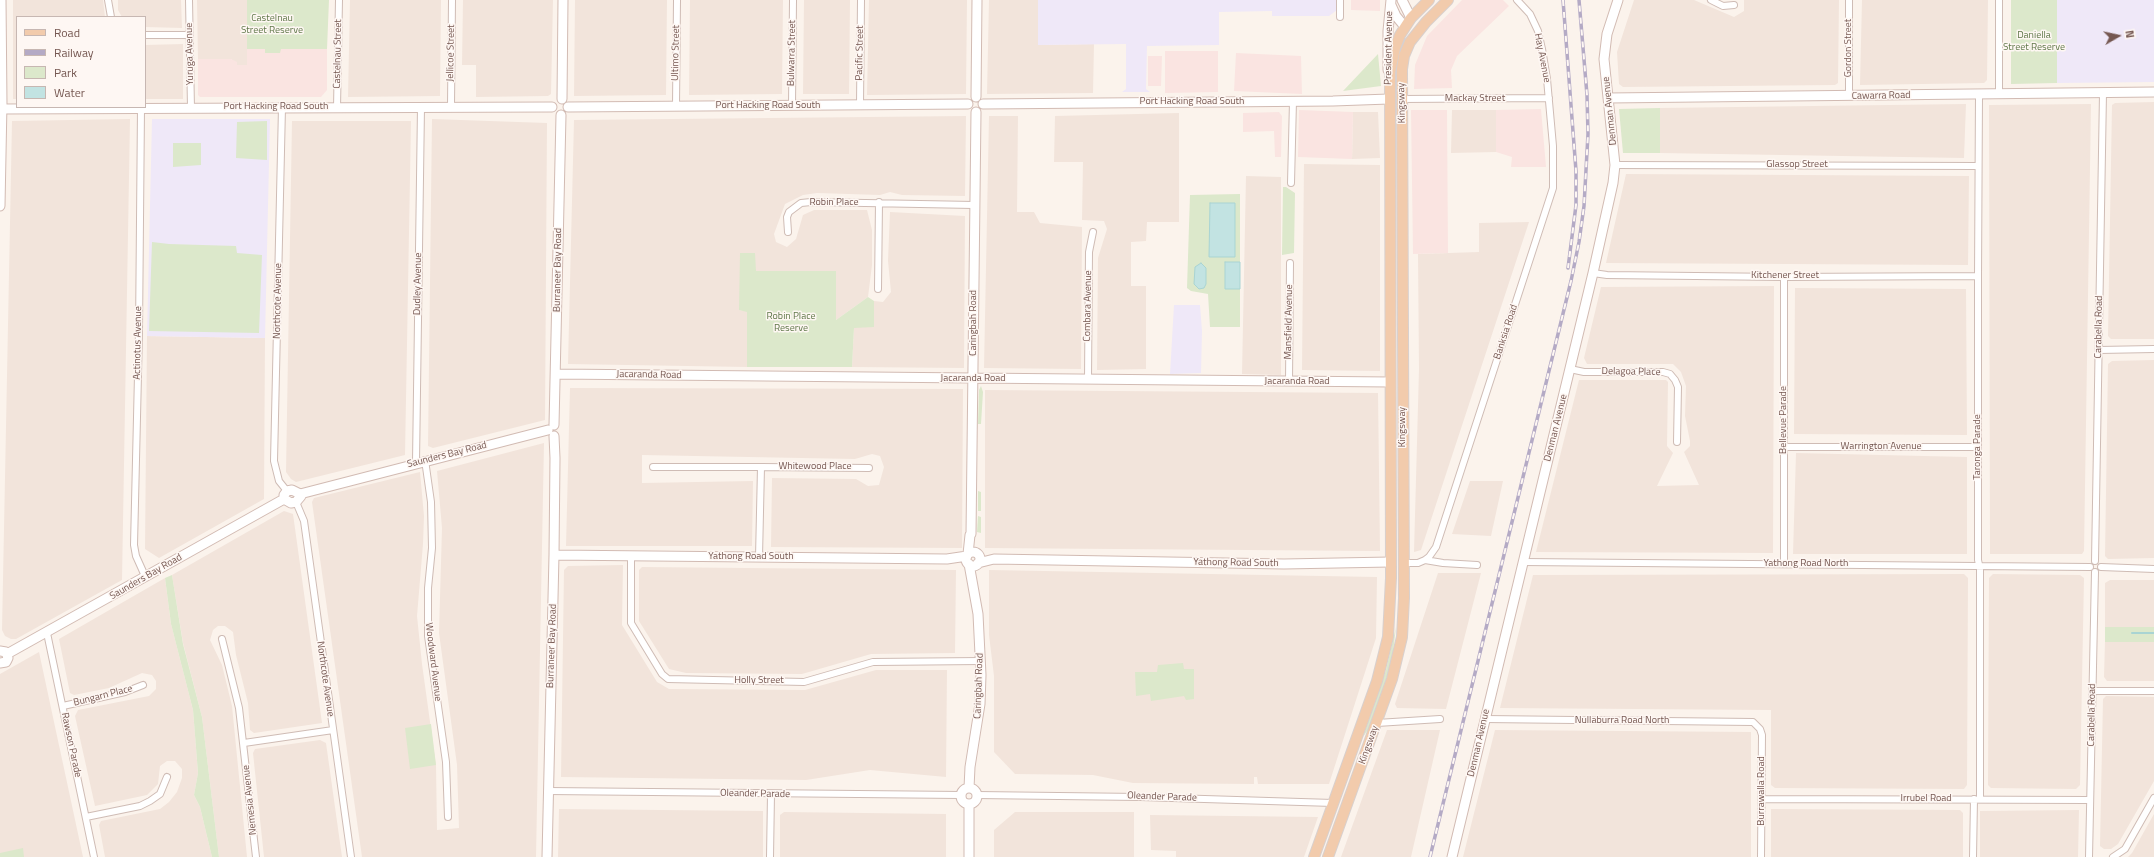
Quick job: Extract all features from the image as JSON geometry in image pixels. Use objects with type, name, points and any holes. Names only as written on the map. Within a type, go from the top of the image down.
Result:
[{"type":"main road","name":"Kingsway","points":[[1314,857],[1381,667],[1389,623],[1389,97],[1392,58],[1398,41],[1411,18],[1429,0]]},
{"type":"main road","name":"Kingsway","points":[[1328,857],[1392,679],[1400,644],[1404,611],[1403,61],[1406,49],[1415,34],[1448,0]]},
{"type":"main road","name":"President Avenue","points":[[1411,18],[1415,34]]},
{"type":"main road","name":"President Avenue","points":[[1405,27],[1415,34]]},
{"type":"main road","name":"Port Hacking Road South","points":[[1389,97],[1402,99]]},
{"type":"main road","points":[[1390,382],[1403,381]]},
{"type":"main road","name":"Yathong Road South","points":[[1390,562],[1404,563]]},
{"type":"main road","name":"Oleander Parade","points":[[1334,803],[1346,807]]},
{"type":"street","points":[[0,206],[1,0]]},
{"type":"street","points":[[108,0],[111,16]]},
{"type":"street","name":"Yuruga Avenue","points":[[190,0],[191,108]]},
{"type":"street","name":"Castelnau Street","points":[[337,108],[339,0]]},
{"type":"street","name":"Jellicoe Street","points":[[451,106],[452,0]]},
{"type":"street","points":[[562,99],[555,101],[552,107],[556,114],[561,115],[567,112],[568,107],[566,102],[562,99],[563,0]]},
{"type":"street","name":"Ultimo Street","points":[[676,106],[677,0]]},
{"type":"street","name":"Bulwarra Street","points":[[792,106],[793,0]]},
{"type":"street","name":"Pacific Street","points":[[860,105],[861,0]]},
{"type":"street","points":[[976,97],[977,0]]},
{"type":"street","points":[[1340,0],[1340,17]]},
{"type":"street","name":"President Avenue","points":[[1402,0],[1411,18]]},
{"type":"street","name":"Hay Avenue","points":[[1517,0],[1530,14],[1538,31],[1549,98]]},
{"type":"street","points":[[1710,0],[1723,6],[1734,5]]},
{"type":"street","name":"Gordon Street","points":[[1849,0],[1849,96]]},
{"type":"street","points":[[1999,0],[1999,94]]},
{"type":"street","name":"President Avenue","points":[[1390,1],[1394,13],[1405,27]]},
{"type":"street","name":"President Avenue","points":[[1389,97],[1387,51],[1390,1]]},
{"type":"street","name":"Denman Avenue","points":[[1452,857],[1614,182],[1615,165],[1608,98],[1605,46],[1616,1]]},
{"type":"street","points":[[146,35],[190,35]]},
{"type":"street","name":"Cawarra Road","points":[[1608,98],[2154,92]]},
{"type":"street","name":"Carabella Road","points":[[2095,561],[2103,93]]},
{"type":"street","name":"Taronga Parade","points":[[1973,857],[1977,799],[1980,565],[1978,560],[1979,95]]},
{"type":"street","points":[[976,97],[980,99],[982,104],[980,110],[976,112],[970,109],[968,104],[971,98],[976,97]]},
{"type":"street","name":"Port Hacking Road South","points":[[982,104],[1293,101],[1389,97]]},
{"type":"street","name":"Mackay Street","points":[[1402,99],[1549,98]]},
{"type":"street","name":"Banksia Road","points":[[1425,560],[1436,547],[1550,203],[1554,172],[1549,98]]},
{"type":"street","points":[[1291,183],[1293,101]]},
{"type":"street","name":"Port Hacking Road South","points":[[568,107],[968,104]]},
{"type":"street","name":"Port Hacking Road South","points":[[1,109],[337,108],[451,106],[552,107]]},
{"type":"street","name":"Northcote Avenue","points":[[282,107],[274,461],[279,481],[286,495]]},
{"type":"street","name":"Dudley Avenue","points":[[420,461],[421,107]]},
{"type":"street","name":"Actinotus Avenue","points":[[141,108],[139,339],[134,545],[136,556],[145,576]]},
{"type":"street","name":"Caringbah Road","points":[[969,788],[970,767],[980,704],[981,662],[970,535],[972,534],[976,112]]},
{"type":"street","name":"Burraneer Bay Road","points":[[547,857],[554,556],[552,430],[556,374],[561,115]]},
{"type":"street","name":"Glassop Street","points":[[1615,165],[1978,166]]},
{"type":"street","points":[[878,289],[879,202]]},
{"type":"street","name":"Robin Place","points":[[788,232],[787,217],[793,208],[801,203],[879,202],[974,205]]},
{"type":"street","name":"Combara Avenue","points":[[1088,380],[1089,252],[1094,232]]},
{"type":"street","name":"Mansfield Avenue","points":[[1289,382],[1290,263]]},
{"type":"street","name":"Kitchener Street","points":[[1593,273],[1607,275],[1784,277],[1978,276]]},
{"type":"street","name":"Bellevue Parade","points":[[1784,277],[1784,564]]},
{"type":"street","points":[[2099,350],[2154,349]]},
{"type":"street","name":"Delagoa Place","points":[[1570,369],[1584,372],[1663,372],[1670,374],[1678,387],[1677,442]]},
{"type":"street","name":"Jacaranda Road","points":[[556,374],[1390,382]]},
{"type":"street","name":"Saunders Bay Road","points":[[298,498],[420,461],[552,430]]},
{"type":"street","name":"Warrington Avenue","points":[[1785,447],[1978,447]]},
{"type":"street","name":"Woodward Avenue","points":[[420,461],[431,502],[432,548],[428,588],[428,636],[446,762],[448,817]]},
{"type":"street","name":"Whitewood Place","points":[[653,467],[869,468]]},
{"type":"street","points":[[759,557],[761,467]]},
{"type":"street","points":[[286,495],[298,498]]},
{"type":"street","name":"Saunders Bay Road","points":[[4,652],[47,633],[286,495]]},
{"type":"street","name":"Northcote Avenue","points":[[298,498],[304,521],[332,730],[351,857]]},
{"type":"street","name":"Yathong Road South","points":[[554,556],[972,559],[1284,564],[1390,562]]},
{"type":"street","name":"Holly Street","points":[[631,557],[631,623],[662,674],[668,679],[804,682],[873,662],[981,662]]},
{"type":"street","name":"Yathong Road South","points":[[1404,563],[1425,560],[1443,563],[1478,565]]},
{"type":"street","points":[[2095,561],[2098,562],[2101,567],[2098,572],[2095,572],[2090,567],[2095,561]]},
{"type":"street","name":"Yathong Road North","points":[[1523,562],[2090,567]]},
{"type":"street","points":[[2101,567],[2154,568]]},
{"type":"street","name":"Carabella Road","points":[[2089,857],[2095,572]]},
{"type":"street","name":"Rawson Parade","points":[[47,633],[94,857]]},
{"type":"street","name":"Nemesia Avenue","points":[[222,639],[238,701],[256,857]]},
{"type":"street","points":[[0,663],[7,660],[4,652]]},
{"type":"street","name":"Bungarn Place","points":[[63,706],[126,692],[143,685]]},
{"type":"street","points":[[2093,691],[2154,691]]},
{"type":"street","points":[[1377,723],[1440,719]]},
{"type":"street","name":"Nullaburra Road North","points":[[1485,719],[1749,721],[1758,726]]},
{"type":"street","name":"Burrawalla Road","points":[[1758,726],[1762,735],[1761,857]]},
{"type":"street","points":[[244,743],[332,730]]},
{"type":"street","points":[[86,817],[140,806],[160,794],[167,777]]},
{"type":"street","points":[[969,788],[975,790],[977,795],[975,801],[969,804],[964,802],[961,795],[964,790],[969,788]]},
{"type":"street","name":"Oleander Parade","points":[[548,791],[961,795]]},
{"type":"street","points":[[770,857],[771,794]]},
{"type":"street","name":"Oleander Parade","points":[[977,795],[1146,797],[1334,803]]},
{"type":"street","points":[[2113,857],[2125,849],[2154,798]]},
{"type":"street","name":"Irrubel Road","points":[[1762,799],[2090,800]]},
{"type":"street","points":[[969,804],[969,857]]},
{"type":"shaded area","points":[[13,0],[103,0],[105,16],[16,16],[16,99],[13,99]]},
{"type":"shaded area","points":[[118,0],[181,0],[182,28],[146,27],[146,16],[121,16],[118,10]]},
{"type":"shaded area","points":[[197,0],[247,0],[247,65],[237,65],[231,59],[198,59]]},
{"type":"shaded area","points":[[350,0],[441,0],[440,96],[348,97]]},
{"type":"shaded area","points":[[463,0],[553,0],[551,94],[548,96],[476,97],[476,65],[462,65]]},
{"type":"shaded area","points":[[575,0],[667,0],[666,95],[574,96]]},
{"type":"shaded area","points":[[690,0],[783,0],[782,94],[689,95]]},
{"type":"shaded area","points":[[804,0],[850,0],[849,94],[803,94]]},
{"type":"shaded area","points":[[869,0],[967,0],[966,94],[867,95]]},
{"type":"shaded area","points":[[989,0],[1038,0],[1038,45],[1094,44],[1093,93],[987,94]]},
{"type":"shaded area","points":[[1038,0],[1337,0],[1337,10],[1329,16],[1272,16],[1272,11],[1219,12],[1219,45],[1147,46],[1146,89],[1150,92],[1122,92],[1126,89],[1126,44],[1038,45]]},
{"type":"shaded area","points":[[1351,0],[1380,0],[1380,11],[1351,10]]},
{"type":"shaded area","points":[[1462,0],[1503,0],[1509,6],[1457,56],[1451,70],[1452,88],[1414,89],[1415,65],[1427,36]]},
{"type":"shaded area","points":[[1634,0],[1694,0],[1734,17],[1744,11],[1744,0],[1839,0],[1838,83],[1835,85],[1623,87],[1619,84],[1617,52]]},
{"type":"shaded area","points":[[1862,0],[1988,0],[1987,80],[1984,83],[1860,85]]},
{"type":"shaded area","points":[[2057,0],[2154,0],[2154,82],[2057,83]]},
{"type":"shaded area","points":[[183,44],[183,99],[146,99],[146,45]]},
{"type":"shaded area","points":[[247,49],[265,49],[266,53],[280,53],[280,49],[327,49],[327,90],[321,97],[200,97],[198,95],[198,59],[231,59],[237,62],[237,65],[247,65]]},
{"type":"shaded area","points":[[1165,51],[1218,51],[1218,92],[1165,93]]},
{"type":"shaded area","points":[[1236,53],[1301,56],[1302,94],[1234,91]]},
{"type":"shaded area","points":[[1148,56],[1162,56],[1161,86],[1148,86]]},
{"type":"shaded area","points":[[2154,102],[2154,339],[2111,339],[2108,336],[2112,105],[2115,103]]},
{"type":"shaded area","points":[[1966,104],[1964,158],[1660,153],[1660,108]]},
{"type":"shaded area","points":[[2091,104],[2084,551],[2082,554],[1990,554],[1989,105]]},
{"type":"shaded area","points":[[1541,109],[1546,167],[1511,167],[1512,157],[1496,152],[1496,110]]},
{"type":"shaded area","points":[[1299,110],[1353,112],[1352,159],[1298,157]]},
{"type":"shaded area","points":[[1411,110],[1447,110],[1448,253],[1413,254]]},
{"type":"shaded area","points":[[1452,110],[1496,110],[1496,152],[1451,153]]},
{"type":"shaded area","points":[[1279,112],[1282,116],[1281,157],[1275,157],[1274,131],[1243,132],[1243,113]]},
{"type":"shaded area","points":[[1353,112],[1378,112],[1380,158],[1352,159]]},
{"type":"shaded area","points":[[1179,113],[1179,222],[1147,222],[1146,241],[1131,242],[1131,286],[1146,286],[1146,369],[1097,370],[1098,258],[1107,229],[1104,221],[1082,220],[1083,162],[1054,162],[1055,116]]},
{"type":"shaded area","points":[[966,116],[965,196],[902,195],[890,192],[880,195],[817,193],[803,195],[785,204],[774,234],[776,242],[787,247],[796,239],[803,215],[814,210],[867,210],[872,230],[872,265],[868,297],[836,320],[836,271],[755,271],[739,310],[747,311],[747,367],[568,364],[574,120]]},
{"type":"shaded area","points":[[989,116],[1018,116],[1017,212],[1034,212],[1040,223],[1082,227],[1081,369],[984,368]]},
{"type":"shaded area","points":[[130,119],[122,580],[16,639],[11,639],[5,636],[2,630],[12,121]]},
{"type":"shaded area","points":[[152,119],[270,119],[265,338],[147,336]]},
{"type":"shaded area","points":[[432,119],[547,123],[545,420],[433,448],[428,446]]},
{"type":"shaded area","points":[[292,121],[411,121],[405,455],[296,482],[291,479],[286,472]]},
{"type":"shaded area","points":[[1304,164],[1380,165],[1380,371],[1302,370]]},
{"type":"shaded area","points":[[1626,174],[1969,176],[1968,265],[1606,263]]},
{"type":"shaded area","points":[[1246,176],[1281,177],[1281,375],[1242,374]]},
{"type":"shaded area","points":[[890,212],[965,216],[964,368],[852,367],[854,327],[873,327],[874,301],[883,302],[891,292],[888,261]]},
{"type":"shaded area","points":[[1529,222],[1421,550],[1414,552],[1419,369],[1418,254],[1479,252],[1479,223]]},
{"type":"shaded area","points":[[1774,286],[1773,553],[1536,552],[1579,380],[1666,380],[1668,382],[1667,446],[1673,453],[1657,486],[1699,485],[1684,452],[1690,446],[1690,441],[1685,416],[1686,386],[1681,372],[1673,364],[1587,364],[1584,358],[1601,287]]},
{"type":"shaded area","points":[[1795,288],[1966,289],[1967,435],[1794,434]]},
{"type":"shaded area","points":[[1174,305],[1200,305],[1202,331],[1201,373],[1170,374]]},
{"type":"shaded area","points":[[147,336],[265,338],[264,499],[159,558],[145,549]]},
{"type":"shaded area","points":[[2154,360],[2154,558],[2108,559],[2105,556],[2108,364],[2112,361]]},
{"type":"shaded area","points":[[570,388],[963,389],[962,548],[771,547],[772,478],[856,479],[868,486],[879,485],[884,467],[880,456],[872,454],[855,459],[642,455],[642,483],[753,481],[752,546],[566,546]]},
{"type":"shaded area","points":[[985,390],[1378,393],[1380,551],[985,548]]},
{"type":"shaded area","points":[[544,443],[536,857],[362,857],[312,502],[314,498],[420,472],[424,516],[417,616],[436,765],[437,830],[459,828],[457,765],[439,633],[442,528],[437,471]]},
{"type":"shaded area","points":[[1796,453],[1967,457],[1967,554],[1793,554]]},
{"type":"shaded area","points":[[1470,481],[1503,481],[1491,536],[1452,534]]},
{"type":"shaded area","points":[[284,511],[293,514],[322,723],[254,733],[250,730],[248,703],[236,655],[233,632],[225,626],[218,626],[213,630],[210,640],[222,665],[232,706],[247,857],[219,857],[202,717],[183,643],[172,575]]},
{"type":"shaded area","points":[[623,565],[622,625],[657,682],[669,689],[805,690],[876,670],[947,670],[946,777],[870,770],[806,780],[561,777],[564,570],[568,566]]},
{"type":"shaded area","points":[[642,567],[956,570],[955,653],[871,654],[802,674],[686,673],[669,669],[639,621],[639,570]]},
{"type":"shaded area","points":[[989,570],[1377,577],[1376,638],[1329,784],[1258,784],[1257,777],[1254,777],[1254,784],[1133,783],[1093,775],[1015,774],[994,752],[994,676],[989,635]]},
{"type":"shaded area","points":[[1438,573],[1481,573],[1446,709],[1397,708],[1395,704]]},
{"type":"shaded area","points":[[1964,574],[1968,578],[1967,785],[1964,789],[1775,788],[1771,785],[1771,710],[1500,708],[1533,575]]},
{"type":"shaded area","points":[[1993,574],[2080,575],[2084,578],[2080,785],[2076,789],[1991,788],[1988,785],[1989,578]]},
{"type":"shaded area","points":[[165,578],[171,624],[193,710],[198,773],[194,795],[200,807],[212,857],[105,857],[99,825],[101,821],[160,809],[169,802],[177,792],[182,778],[182,769],[175,761],[167,761],[160,766],[158,784],[147,795],[95,806],[75,716],[78,710],[149,696],[156,689],[156,681],[152,675],[142,673],[109,688],[74,695],[70,693],[59,639]]},
{"type":"shaded area","points":[[2110,580],[2154,580],[2154,627],[2105,627],[2105,583]]},
{"type":"shaded area","points":[[2105,642],[2154,642],[2154,681],[2107,681],[2104,677]]},
{"type":"shaded area","points":[[39,652],[83,857],[0,857],[0,674]]},
{"type":"shaded area","points":[[2106,696],[2154,697],[2154,781],[2118,844],[2111,849],[2104,849],[2100,846],[2103,699]]},
{"type":"shaded area","points":[[1387,730],[1440,730],[1411,857],[1341,857]]},
{"type":"shaded area","points":[[1495,730],[1751,732],[1751,857],[1463,857]]},
{"type":"shaded area","points":[[320,740],[326,743],[342,857],[264,857],[253,753],[255,749]]},
{"type":"shaded area","points":[[559,809],[763,811],[763,857],[558,857]]},
{"type":"shaded area","points":[[1771,809],[1960,810],[1963,813],[1963,857],[1771,857]]},
{"type":"shaded area","points":[[2079,810],[2078,857],[1980,857],[1980,811]]},
{"type":"shaded area","points":[[784,812],[946,814],[946,857],[780,857],[780,815]]},
{"type":"shaded area","points":[[1015,812],[1134,812],[1134,857],[994,857],[994,830]]},
{"type":"shaded area","points":[[2154,814],[2154,857],[2128,857],[2132,853]]},
{"type":"shaded area","points":[[1150,815],[1318,817],[1304,857],[1176,857],[1176,851],[1151,850]]},
{"type":"green space","name":"Castelnau Street Reserve","points":[[247,0],[329,0],[327,49],[281,49],[280,53],[265,53],[265,49],[247,49]]},
{"type":"green space","name":"Daniella Street Reserve","points":[[2011,0],[2057,0],[2057,83],[2011,84]]},
{"type":"green space","points":[[1378,54],[1381,86],[1343,91]]},
{"type":"green space","points":[[1660,108],[1660,153],[1623,153],[1619,109]]},
{"type":"green space","points":[[267,121],[267,160],[236,158],[237,122]]},
{"type":"green space","points":[[173,143],[201,143],[201,165],[173,167]]},
{"type":"green space","points":[[1283,187],[1286,187],[1295,193],[1294,253],[1282,255]]},
{"type":"green space","points":[[1240,194],[1240,327],[1210,327],[1208,294],[1191,291],[1187,288],[1190,195]]},
{"type":"green space","points":[[152,242],[236,246],[237,253],[262,255],[259,333],[149,331]]},
{"type":"green space","name":"Robin Place Reserve","points":[[740,253],[755,253],[756,271],[836,271],[836,320],[868,297],[874,301],[874,327],[854,328],[852,367],[747,367],[747,312],[739,310]]},
{"type":"green space","points":[[981,386],[983,392],[981,424],[978,424],[979,390]]},
{"type":"green space","points":[[978,491],[981,492],[981,511],[978,511]]},
{"type":"green space","points":[[978,516],[981,517],[981,533],[977,532]]},
{"type":"green space","points":[[172,575],[183,644],[202,717],[219,857],[212,857],[200,807],[194,795],[198,773],[193,710],[171,624],[165,578]]},
{"type":"green space","points":[[1396,627],[1393,652],[1387,678],[1372,724],[1363,737],[1386,670]]},
{"type":"green space","points":[[2105,627],[2154,627],[2154,642],[2105,642]]},
{"type":"green space","points":[[1183,663],[1184,669],[1194,669],[1194,699],[1186,700],[1184,696],[1151,701],[1150,694],[1136,696],[1135,672],[1157,672],[1158,665]]},
{"type":"green space","points":[[431,724],[436,765],[410,769],[405,728]]},
{"type":"green space","points":[[23,848],[24,857],[0,857],[0,853]]},
{"type":"water","points":[[1210,203],[1235,203],[1235,257],[1209,257]]},
{"type":"water","points":[[1225,262],[1240,262],[1240,289],[1225,289]]},
{"type":"water","points":[[1201,263],[1206,268],[1206,284],[1204,288],[1199,289],[1194,284],[1195,267]]},
{"type":"waterway","points":[[2132,633],[2154,633]]},
{"type":"railway","points":[[1563,0],[1576,171],[1576,205],[1568,268]]},
{"type":"railway","points":[[1430,857],[1571,281],[1579,242],[1584,206],[1588,134],[1587,95],[1579,0]]}]
